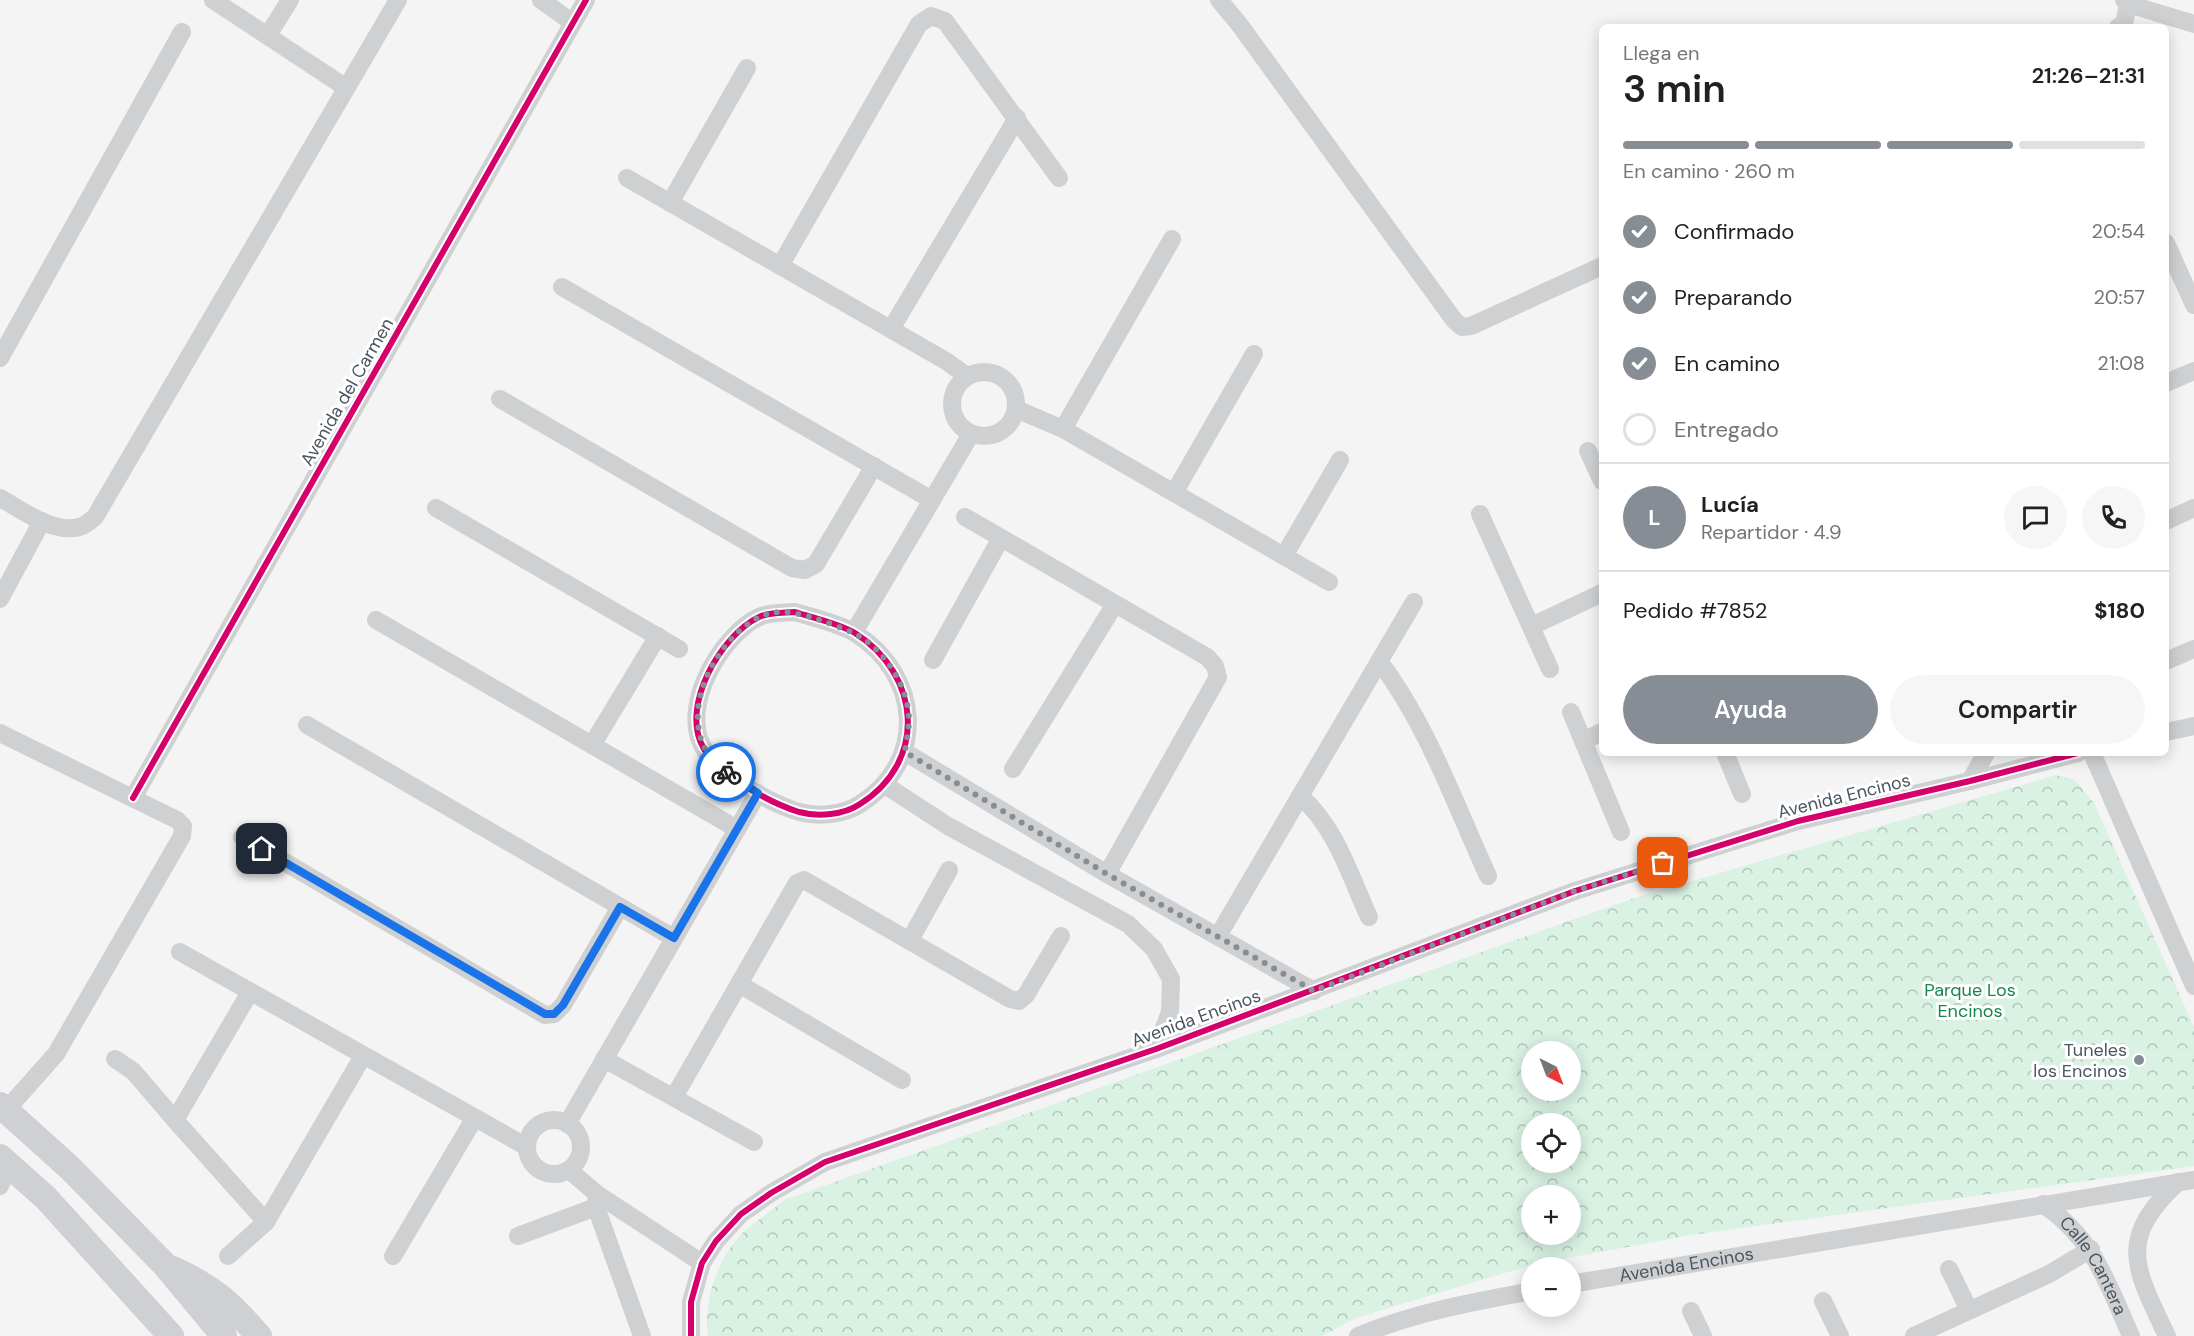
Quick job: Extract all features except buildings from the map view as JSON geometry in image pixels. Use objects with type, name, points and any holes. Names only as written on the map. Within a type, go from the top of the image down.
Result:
[{"type":"main road","points":[[4,1107],[70,1168],[164,1264],[224,1336]]},
{"type":"main road","points":[[3,1169],[46,1198],[171,1336]]},
{"type":"main road","points":[[164,1264],[206,1285],[229,1302],[259,1336]]},
{"type":"street","points":[[213,0],[345,87]]},
{"type":"street","points":[[268,35],[290,0]]},
{"type":"street","points":[[0,498],[42,521],[66,528],[81,527],[95,517],[398,0]]},
{"type":"street","points":[[542,0],[573,23]]},
{"type":"street","name":"Avenida del Carmen","points":[[133,798],[586,0]]},
{"type":"street","points":[[1219,0],[1462,327],[1471,326],[1599,267]]},
{"type":"street","points":[[2124,24],[2126,2],[2194,24]]},
{"type":"street","points":[[780,266],[919,24],[931,16],[945,21],[1059,178]]},
{"type":"street","points":[[0,358],[182,32]]},
{"type":"street","points":[[670,203],[747,68]]},
{"type":"street","points":[[891,329],[1017,118]]},
{"type":"street","points":[[627,178],[891,329],[967,376]]},
{"type":"street","points":[[1063,429],[1172,239]]},
{"type":"street","points":[[2169,251],[2194,306]]},
{"type":"street","points":[[562,287],[932,500]]},
{"type":"street","points":[[1174,493],[1254,354]]},
{"type":"street","points":[[982,371],[998,374],[1010,384],[1015,396],[1016,409],[1010,423],[999,432],[985,436],[971,434],[959,426],[952,413],[951,399],[957,386],[967,376],[982,371]]},
{"type":"street","points":[[2169,382],[2194,371]]},
{"type":"street","points":[[500,399],[792,568],[805,570],[816,564],[874,466]]},
{"type":"street","points":[[1016,409],[1063,429],[1329,582]]},
{"type":"street","points":[[854,632],[971,434]]},
{"type":"street","points":[[1588,451],[1599,475]]},
{"type":"street","points":[[1284,556],[1340,460]]},
{"type":"street","points":[[436,508],[679,648]]},
{"type":"street","points":[[2169,520],[2194,508]]},
{"type":"street","points":[[1480,514],[1550,669]]},
{"type":"street","points":[[965,517],[1207,657],[1215,666],[1218,677],[1107,874]]},
{"type":"street","points":[[0,599],[42,521]]},
{"type":"street","points":[[933,660],[1001,538]]},
{"type":"street","points":[[1532,626],[1599,594]]},
{"type":"street","points":[[1218,936],[1414,602]]},
{"type":"street","points":[[1013,769],[1115,604]]},
{"type":"street","points":[[795,612],[854,632],[883,656],[901,685],[909,718],[905,752],[885,785],[858,806],[826,815],[799,812],[758,793],[713,763],[701,745],[697,727],[701,688],[718,656],[733,636],[761,616],[795,612]]},
{"type":"street","points":[[376,620],[737,829]]},
{"type":"street","points":[[592,745],[658,636]]},
{"type":"street","points":[[2169,660],[2194,649]]},
{"type":"street","points":[[1378,661],[1400,689],[1413,714],[1488,876]]},
{"type":"street","points":[[1571,712],[1621,832]]},
{"type":"street","points":[[307,726],[674,938]]},
{"type":"street","points":[[2169,731],[2194,726]]},
{"type":"street","points":[[0,733],[177,820],[183,826],[182,836],[56,1054],[43,1072],[4,1107]]},
{"type":"street","points":[[1583,741],[1599,733]]},
{"type":"street","points":[[905,752],[1107,874],[1314,991]]},
{"type":"street","points":[[1726,756],[1742,794]]},
{"type":"street","points":[[1970,781],[1984,756]]},
{"type":"street","name":"Avenida Encinos","points":[[691,1336],[691,1302],[702,1263],[716,1241],[741,1214],[771,1193],[825,1162],[1156,1049],[1575,891],[1798,821],[2066,756]]},
{"type":"street","points":[[2093,756],[2194,986]]},
{"type":"street","points":[[885,785],[948,826],[1128,924],[1154,949],[1171,979],[1170,1012],[1156,1049]]},
{"type":"street","points":[[567,1124],[758,793]]},
{"type":"street","points":[[1300,796],[1318,811],[1369,917]]},
{"type":"street","points":[[242,837],[545,1014],[554,1014],[563,1005],[620,907]]},
{"type":"street","points":[[910,940],[949,870]]},
{"type":"street","points":[[674,1098],[791,890],[804,880],[1011,999],[1019,1001],[1026,995],[1061,936]]},
{"type":"street","points":[[180,952],[527,1147]]},
{"type":"street","points":[[739,984],[902,1080]]},
{"type":"street","points":[[175,1120],[250,992]]},
{"type":"street","points":[[228,1256],[266,1222],[363,1056]]},
{"type":"street","points":[[115,1059],[133,1071],[266,1222]]},
{"type":"street","points":[[604,1059],[754,1142]]},
{"type":"street","points":[[393,1256],[474,1119]]},
{"type":"street","points":[[560,1121],[567,1124],[574,1129],[581,1146],[575,1164],[561,1174],[544,1173],[532,1162],[527,1147],[532,1132],[544,1122],[560,1121]]},
{"type":"street","points":[[568,1170],[596,1201],[702,1263]]},
{"type":"street","name":"Avenida Encinos","points":[[1581,1282],[2186,1181]]},
{"type":"street","name":"Calle Cantera","points":[[2168,1336],[2137,1262],[2140,1228],[2156,1203],[2186,1181]]},
{"type":"street","points":[[518,1236],[596,1201]]},
{"type":"street","points":[[596,1201],[642,1336]]},
{"type":"street","name":"Calle Cantera","points":[[2043,1204],[2065,1218],[2091,1249],[2131,1336]]},
{"type":"street","points":[[1914,1336],[2049,1274],[2091,1249]]},
{"type":"street","points":[[1949,1269],[1969,1310]]},
{"type":"street","points":[[1358,1336],[1383,1326],[1465,1303],[1521,1293]]},
{"type":"street","points":[[1823,1301],[1840,1336]]},
{"type":"street","points":[[1691,1311],[1703,1336]]},
{"type":"green space","name":"Parque Los Encinos","points":[[2056,775],[2075,780],[2094,803],[2194,1027],[2194,1166],[1691,1235],[1574,1257],[1521,1257],[1521,1268],[1356,1318],[1322,1336],[708,1336],[709,1298],[723,1260],[742,1234],[784,1200],[1631,899]]},
{"type":"cycle path","points":[[133,798],[586,0]]},
{"type":"cycle path","points":[[795,612],[855,633],[877,651],[893,671],[904,694],[908,718],[906,742],[897,765],[882,786],[854,808],[839,813],[822,815],[799,812],[760,795],[732,777],[710,757],[703,747],[697,730],[697,712],[708,673],[731,639],[745,626],[763,615],[795,612]]},
{"type":"cycle path","points":[[691,1336],[691,1302],[702,1263],[716,1241],[741,1214],[771,1193],[825,1162],[1156,1049],[1575,891],[1798,821],[2066,756]]},
{"type":"way so far","points":[[726,772],[713,763],[701,745],[697,727],[701,688],[718,656],[733,636],[761,616],[795,612],[854,632],[883,656],[901,685],[909,718],[905,752],[1107,874],[1314,991],[1575,891],[1663,863]]},
{"type":"place","name":"Tuneles los Encinos","points":[[2139,1060]]},
{"type":"route","points":[[262,849],[545,1014],[554,1014],[563,1005],[620,907],[674,938],[758,793],[726,772]]}]
